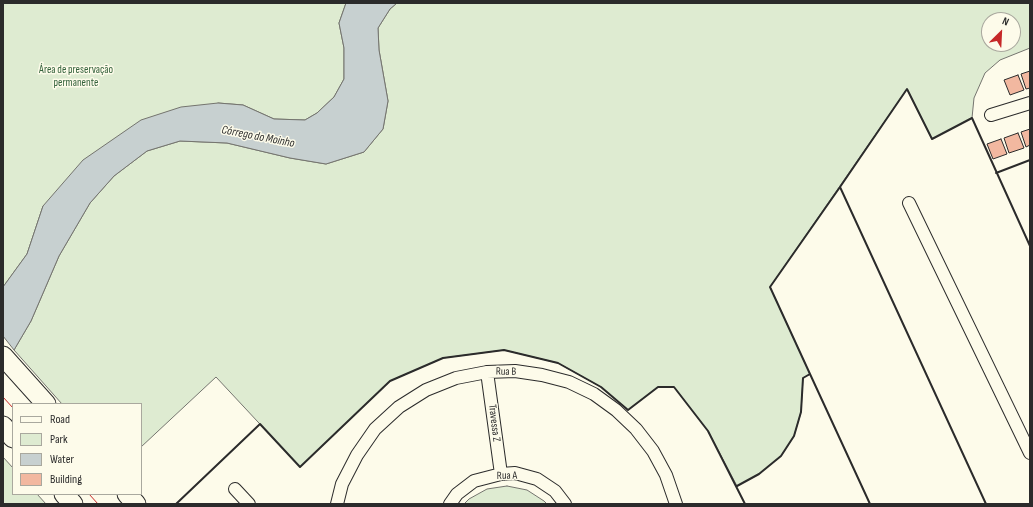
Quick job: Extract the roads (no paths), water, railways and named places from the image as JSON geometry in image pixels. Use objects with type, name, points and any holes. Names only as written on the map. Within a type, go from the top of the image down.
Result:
[{"type":"main road","points":[[3,356],[45,403]]},
{"type":"main road","points":[[3,426],[12,437]]},
{"type":"main road","points":[[65,495],[73,504]]},
{"type":"main road","points":[[128,495],[136,504]]},
{"type":"street","points":[[992,115],[1030,103]]},
{"type":"street","points":[[909,203],[1030,453]]},
{"type":"street","name":"Rua B","points":[[337,504],[342,484],[356,455],[376,429],[399,407],[426,390],[456,378],[487,372],[515,371],[542,375],[569,382],[594,394],[616,410],[636,429],[653,451],[666,475],[676,503]]},
{"type":"street","name":"Travessa Z","points":[[487,372],[501,474]]},
{"type":"street","name":"Rua A","points":[[450,504],[457,494],[474,481],[501,474],[516,473],[537,479],[555,491],[565,504]]},
{"type":"street","points":[[235,489],[248,504]]},
{"type":"water","name":"Córrego do Moinho","points":[[346,3],[397,3],[390,9],[378,28],[379,50],[388,101],[383,129],[364,152],[326,164],[290,158],[227,143],[180,141],[147,151],[114,176],[90,203],[59,256],[31,321],[14,350],[3,336],[3,287],[27,254],[43,206],[83,160],[141,120],[181,107],[218,103],[243,105],[274,119],[305,120],[317,113],[334,97],[344,79],[344,48],[339,23]]},
{"type":"park label","name":"Área de preservação permanente","points":[[76,76]]}]
